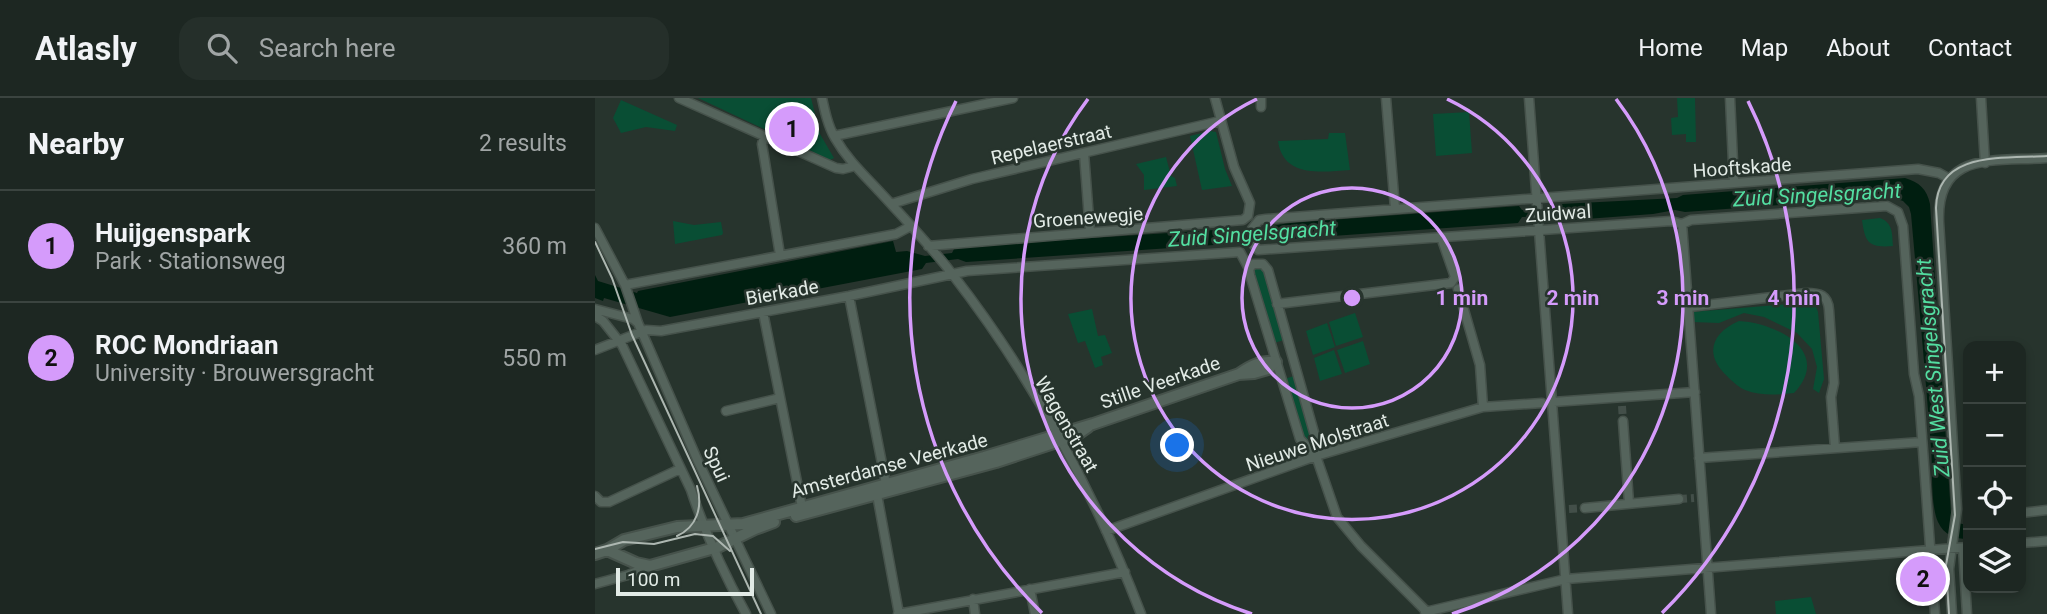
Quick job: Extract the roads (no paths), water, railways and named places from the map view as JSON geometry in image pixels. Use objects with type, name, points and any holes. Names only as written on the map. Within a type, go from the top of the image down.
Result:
[{"type":"street","points":[[679,98],[836,168],[855,166]]},
{"type":"street","name":"Wagenstraat","points":[[822,98],[834,136],[855,166],[953,274],[998,338],[1059,438],[1106,531],[1141,614]]},
{"type":"street","points":[[834,136],[1013,98]]},
{"type":"street","points":[[1215,98],[1220,121]]},
{"type":"street","points":[[1386,98],[1395,208],[1537,197]]},
{"type":"street","points":[[1529,98],[1553,402],[1565,510],[1568,614]]},
{"type":"street","points":[[1730,98],[1734,183]]},
{"type":"street","points":[[1981,98],[1985,163]]},
{"type":"street","name":"Repelaerstraat","points":[[891,204],[972,179],[1220,121]]},
{"type":"street","name":"Groenewegje","points":[[931,250],[1090,232],[1237,222],[1248,216],[1249,203],[1234,167],[1220,121]]},
{"type":"street","points":[[764,137],[762,144],[780,255]]},
{"type":"street","points":[[1084,153],[1090,232]]},
{"type":"street","points":[[1952,614],[1949,569],[1957,519],[1939,196],[1948,178],[1964,167],[2047,158]]},
{"type":"street","name":"Hooftskade","points":[[1537,197],[1918,169],[1939,173],[1948,178]]},
{"type":"street","name":"Zuidwal","points":[[1395,208],[1259,220],[1252,229],[1253,244],[1258,250],[1671,221],[1682,224],[1691,220],[1887,206],[1898,212],[1903,226],[1922,442]]},
{"type":"street","points":[[1682,224],[1699,458],[1698,498],[1711,614]]},
{"type":"street","points":[[626,288],[780,255],[896,234],[911,226]]},
{"type":"street","name":"Spui","points":[[595,229],[626,288],[697,459],[768,612]]},
{"type":"street","points":[[1441,237],[1481,365],[1483,407]]},
{"type":"street","name":"Bierkade","points":[[595,350],[619,341],[641,327],[661,331],[967,271],[1240,252],[1249,269]]},
{"type":"street","points":[[1316,456],[1300,439],[1276,362],[1249,269],[1257,263],[1265,267],[1277,304],[1315,436],[1316,456],[1336,517],[1427,613],[1566,579],[1963,547]]},
{"type":"street","points":[[1277,304],[1451,283],[1456,285]]},
{"type":"street","points":[[1689,307],[1806,293],[1824,296],[1828,301],[1834,383],[1831,397],[1835,448]]},
{"type":"street","points":[[849,296],[899,614],[1125,572]]},
{"type":"street","points":[[595,309],[633,319],[641,327]]},
{"type":"street","points":[[763,312],[801,507]]},
{"type":"street","name":"Spui","points":[[595,316],[619,341],[691,490],[714,549],[746,614]]},
{"type":"street","name":"Stille Veerkade","points":[[1059,438],[1075,436],[1093,424],[1239,374],[1260,372],[1276,362],[1293,360]]},
{"type":"street","points":[[1553,402],[1622,402],[1695,392]]},
{"type":"street","points":[[726,411],[780,398]]},
{"type":"street","name":"Nieuwe Molstraat","points":[[1106,531],[1316,456],[1483,407],[1542,403]]},
{"type":"street","points":[[1623,421],[1629,503]]},
{"type":"street","name":"Amsterdamse Veerkade","points":[[650,566],[714,549],[764,525],[881,488],[1059,438]]},
{"type":"street","points":[[1699,458],[1922,442],[1935,614]]},
{"type":"street","points":[[598,499],[610,502],[680,469]]},
{"type":"street","name":"Amsterdamse Veerkade","points":[[595,554],[607,551],[618,542],[677,527],[744,524],[881,488]]},
{"type":"street","points":[[1585,508],[1679,499]]},
{"type":"street","points":[[2026,512],[2047,510]]},
{"type":"street","points":[[1957,519],[1963,518]]},
{"type":"street","points":[[2026,543],[2047,541]]},
{"type":"street","points":[[607,551],[650,566]]},
{"type":"street","points":[[595,584],[650,566]]},
{"type":"street","points":[[1030,589],[1035,614]]},
{"type":"street","points":[[1967,593],[1967,614]]},
{"type":"street","points":[[973,599],[975,614]]},
{"type":"water","points":[[1905,178],[1922,187],[1930,204],[1951,514],[1957,523],[1963,524],[1963,538],[1947,533],[1935,515],[1911,214],[1903,201],[1891,197],[1685,212],[1675,210],[1559,221],[1553,217],[1522,217],[1518,223],[1275,240],[1252,237],[1229,244],[966,262],[958,259],[926,263],[922,269],[670,317],[604,298],[603,301],[595,298],[595,275],[598,281],[637,293],[893,241],[896,252],[907,251],[925,256],[952,253],[955,247],[1230,229],[1245,231],[1290,223],[1519,206],[1522,210],[1552,209],[1561,204],[1677,198],[1683,195]]},
{"type":"tunnel","points":[[1622,406],[1623,421]]},
{"type":"tunnel","points":[[1679,499],[1694,498]]},
{"type":"tunnel","points":[[1569,509],[1585,508]]},
{"type":"tram line","points":[[1949,614],[1946,565],[1955,515],[1936,208],[1939,189],[1948,176],[1977,161],[2047,156]]},
{"type":"tram line","points":[[595,242],[612,278],[632,335],[761,614]]},
{"type":"tram line","points":[[677,536],[684,532],[697,516],[697,486]]},
{"type":"tram line","points":[[595,549],[623,542],[654,544],[695,534],[713,536],[730,551]]},
{"type":"place","name":"Huijgenspark","points":[[792,129]]},
{"type":"place","name":"ROC Mondriaan","points":[[1923,579]]},
{"type":"water label","name":"Zuid Singelsgracht","points":[[1817,195]]},
{"type":"water label","name":"Zuid Singelsgracht","points":[[1252,234]]},
{"type":"water label","name":"Zuid West Singelsgracht","points":[[1933,368]]}]
